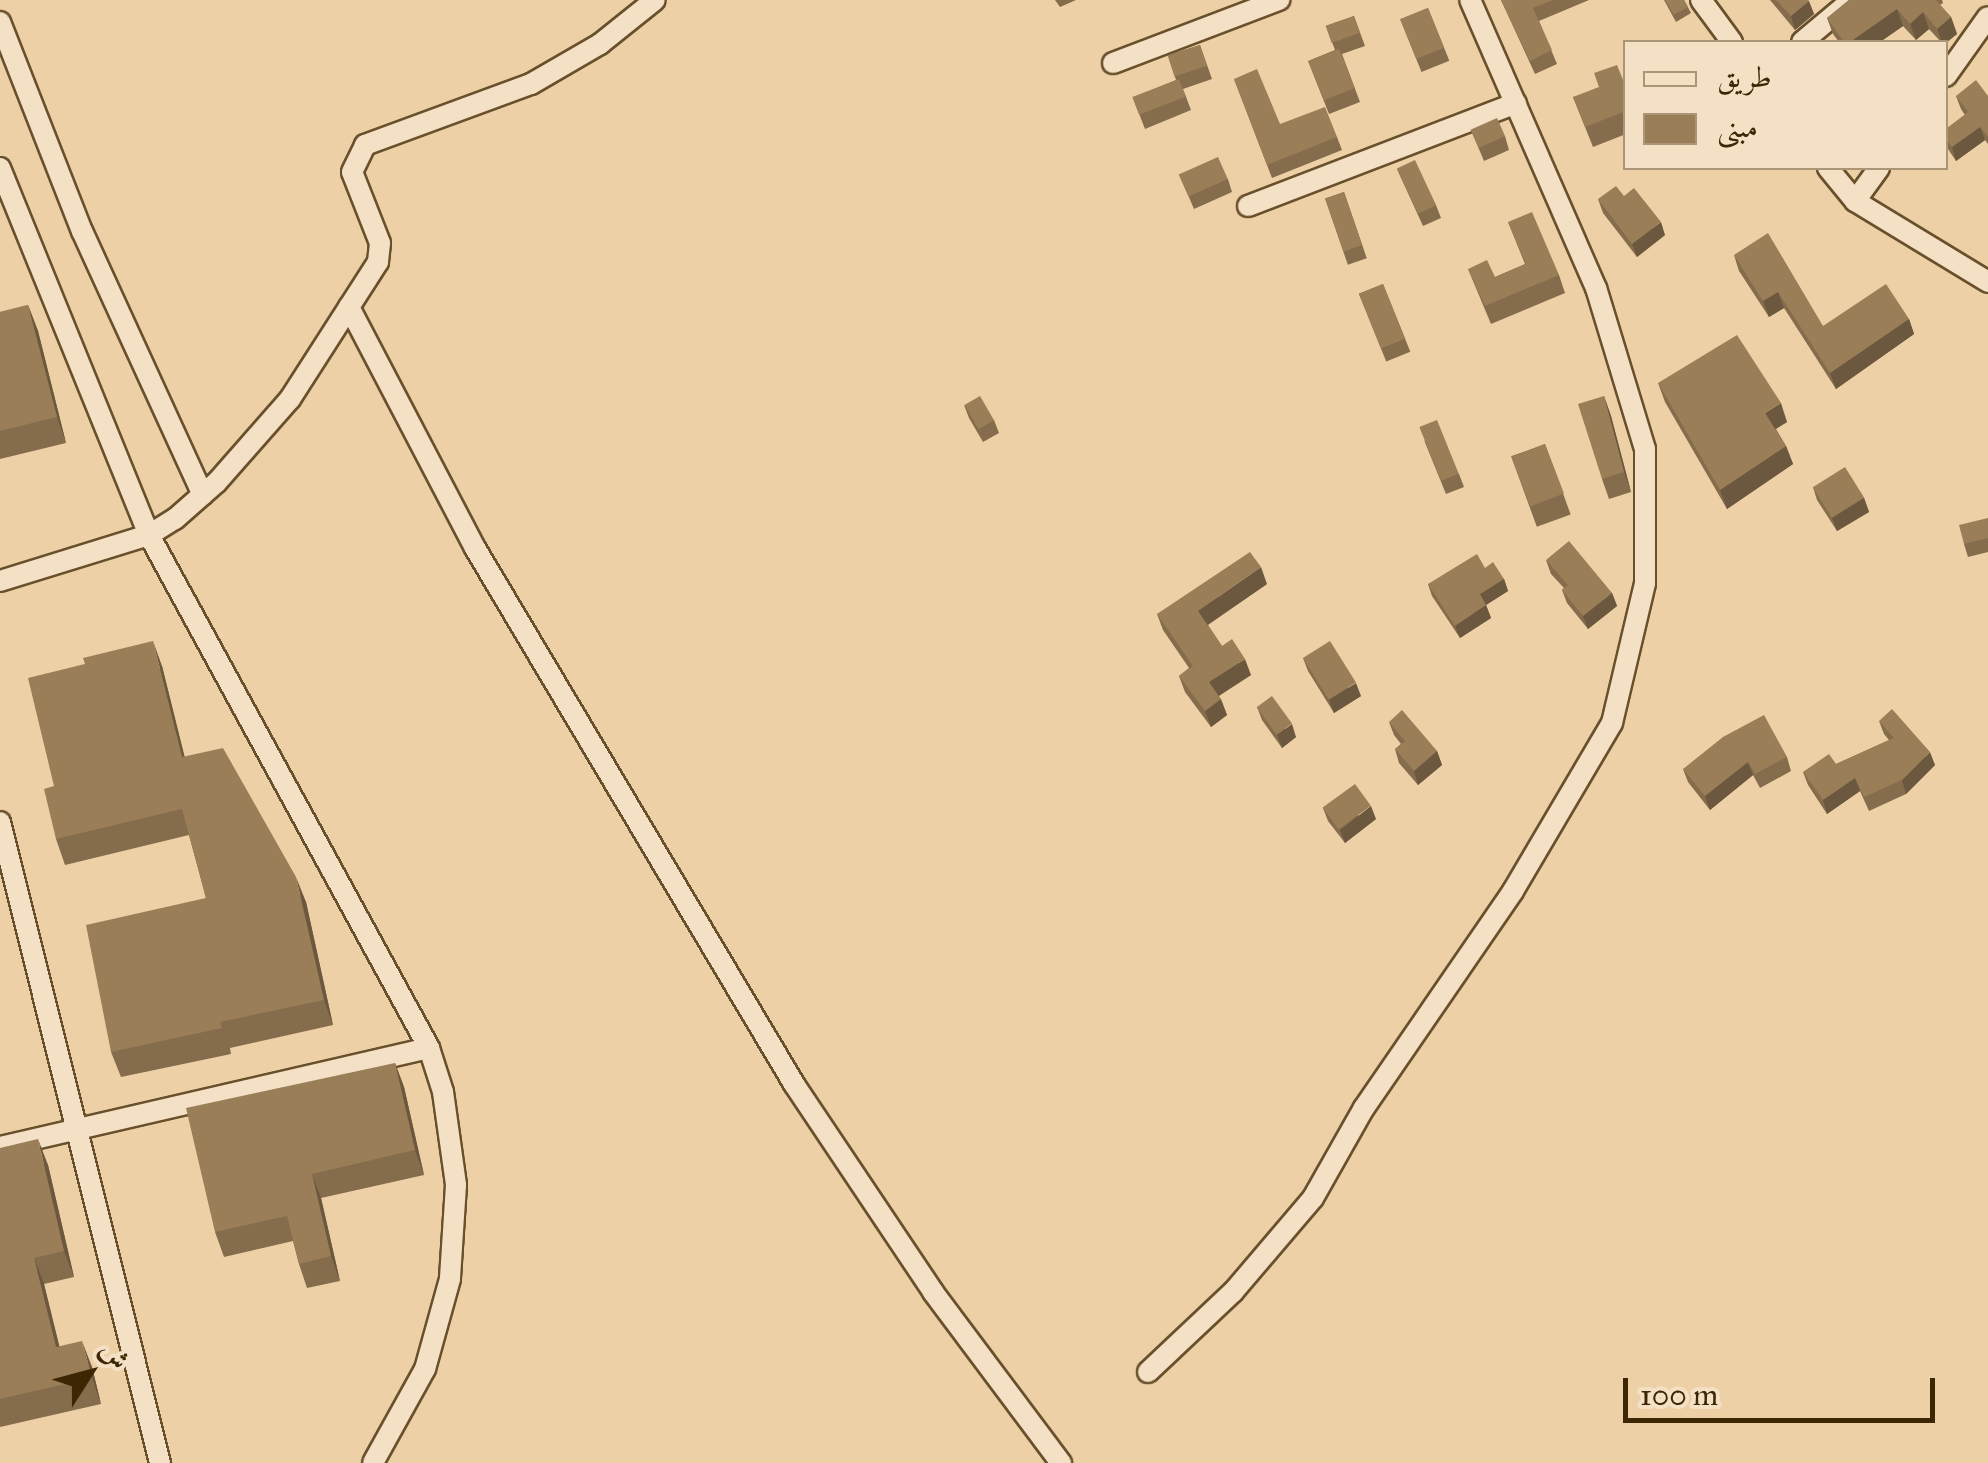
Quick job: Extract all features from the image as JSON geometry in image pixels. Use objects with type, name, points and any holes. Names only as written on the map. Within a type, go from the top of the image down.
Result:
[{"type":"street","points":[[0,581],[148,535],[203,495],[290,399],[370,280],[380,252],[352,172],[358,152],[374,140],[531,84],[600,44],[655,0]]},
{"type":"street","points":[[1114,63],[1279,0]]},
{"type":"street","points":[[1148,1372],[1233,1292],[1313,1198],[1364,1108],[1513,891],[1612,723],[1645,583],[1645,450],[1596,288],[1470,0]]},
{"type":"street","points":[[1701,0],[1731,40]]},
{"type":"street","points":[[1804,40],[1852,0]]},
{"type":"street","points":[[1948,73],[1988,17]]},
{"type":"street","points":[[0,22],[82,231],[203,495]]},
{"type":"street","points":[[1248,206],[1516,102]]},
{"type":"street","points":[[0,168],[148,535],[429,1048],[443,1092],[455,1170],[450,1279],[425,1368],[373,1463]]},
{"type":"street","points":[[1830,170],[1855,201],[1988,282]]},
{"type":"street","points":[[1855,201],[1878,170]]},
{"type":"street","points":[[349,307],[475,548],[784,1068],[933,1292],[1061,1463]]},
{"type":"street","points":[[0,822],[160,1463]]},
{"type":"street","points":[[0,1147],[77,1126],[429,1048]]},
{"type":"building","points":[[1501,0],[1553,0],[1533,8],[1552,50],[1530,61]]},
{"type":"building","points":[[1665,0],[1684,0],[1688,7],[1674,15]]},
{"type":"building","points":[[1776,0],[1808,0],[1809,1],[1791,16]]},
{"type":"building","points":[[1849,0],[1936,0],[1951,17],[1937,29],[1923,12],[1910,24],[1897,9],[1853,40],[1843,40],[1827,18]]},
{"type":"building","points":[[1428,8],[1444,48],[1416,59],[1400,19]]},
{"type":"building","points":[[1354,16],[1360,33],[1331,43],[1326,26]]},
{"type":"building","points":[[1200,45],[1207,66],[1174,76],[1168,56]]},
{"type":"building","points":[[1339,49],[1355,88],[1324,100],[1308,61]]},
{"type":"building","points":[[1617,65],[1623,80],[1623,112],[1585,127],[1573,97],[1599,87],[1594,73]]},
{"type":"building","points":[[1257,69],[1280,124],[1325,107],[1337,137],[1267,165],[1234,79]]},
{"type":"building","points":[[1179,79],[1186,97],[1139,115],[1132,97]]},
{"type":"building","points":[[1976,80],[1988,96],[1988,137],[1980,127],[1952,147],[1948,127],[1968,112],[1956,96]]},
{"type":"building","points":[[1497,118],[1505,136],[1479,148],[1471,130]]},
{"type":"building","points":[[1218,157],[1228,179],[1188,196],[1179,174]]},
{"type":"building","points":[[1415,160],[1436,205],[1418,214],[1397,168]]},
{"type":"building","points":[[1616,186],[1624,196],[1634,188],[1661,222],[1632,244],[1598,199]]},
{"type":"building","points":[[1344,192],[1362,245],[1343,251],[1325,199]]},
{"type":"building","points":[[1532,212],[1559,275],[1485,306],[1468,269],[1487,260],[1495,277],[1526,264],[1508,222]]},
{"type":"building","points":[[1768,233],[1823,326],[1886,284],[1909,319],[1830,373],[1778,292],[1763,301],[1734,255]]},
{"type":"building","points":[[1383,284],[1405,339],[1381,348],[1359,294]]},
{"type":"building","points":[[28,305],[57,417],[0,431],[0,312]]},
{"type":"building","points":[[1737,335],[1781,403],[1765,413],[1786,446],[1720,490],[1658,383]]},
{"type":"building","points":[[980,396],[994,420],[978,429],[964,405]]},
{"type":"building","points":[[1604,396],[1624,472],[1602,479],[1578,404]]},
{"type":"building","points":[[1437,420],[1459,474],[1441,481],[1419,427]]},
{"type":"building","points":[[1545,444],[1564,493],[1530,506],[1511,457]]},
{"type":"building","points":[[1845,467],[1864,498],[1832,518],[1813,487]]},
{"type":"building","points":[[1988,518],[1988,538],[1964,544],[1959,525]]},
{"type":"building","points":[[1569,541],[1612,593],[1583,616],[1562,590],[1568,585],[1546,560]]},
{"type":"building","points":[[1250,552],[1261,567],[1198,611],[1222,646],[1232,639],[1245,659],[1209,682],[1221,699],[1205,711],[1179,676],[1193,666],[1157,614]]},
{"type":"building","points":[[1477,554],[1485,568],[1493,562],[1504,579],[1480,594],[1486,605],[1455,626],[1428,584]]},
{"type":"building","points":[[153,641],[182,757],[223,748],[296,877],[324,1000],[220,1022],[222,1028],[111,1052],[86,925],[206,898],[182,809],[56,839],[44,789],[54,786],[28,678],[85,664],[83,658]]},
{"type":"building","points":[[1330,641],[1356,683],[1329,700],[1303,658]]},
{"type":"building","points":[[1272,696],[1292,724],[1277,735],[1257,707]]},
{"type":"building","points":[[1892,709],[1930,752],[1902,780],[1864,797],[1855,778],[1823,800],[1803,772],[1829,754],[1836,764],[1894,738],[1879,721]]},
{"type":"building","points":[[1402,710],[1437,751],[1414,771],[1395,749],[1405,741],[1389,722]]},
{"type":"building","points":[[1764,715],[1787,757],[1755,774],[1748,762],[1705,796],[1683,769],[1723,737]]},
{"type":"building","points":[[1355,784],[1371,806],[1339,829],[1323,808]]},
{"type":"building","points":[[395,1063],[415,1150],[312,1174],[331,1256],[299,1264],[287,1216],[215,1232],[186,1108]]},
{"type":"building","points":[[38,1139],[64,1251],[34,1258],[56,1347],[82,1341],[92,1378],[0,1399],[0,1148]]}]
